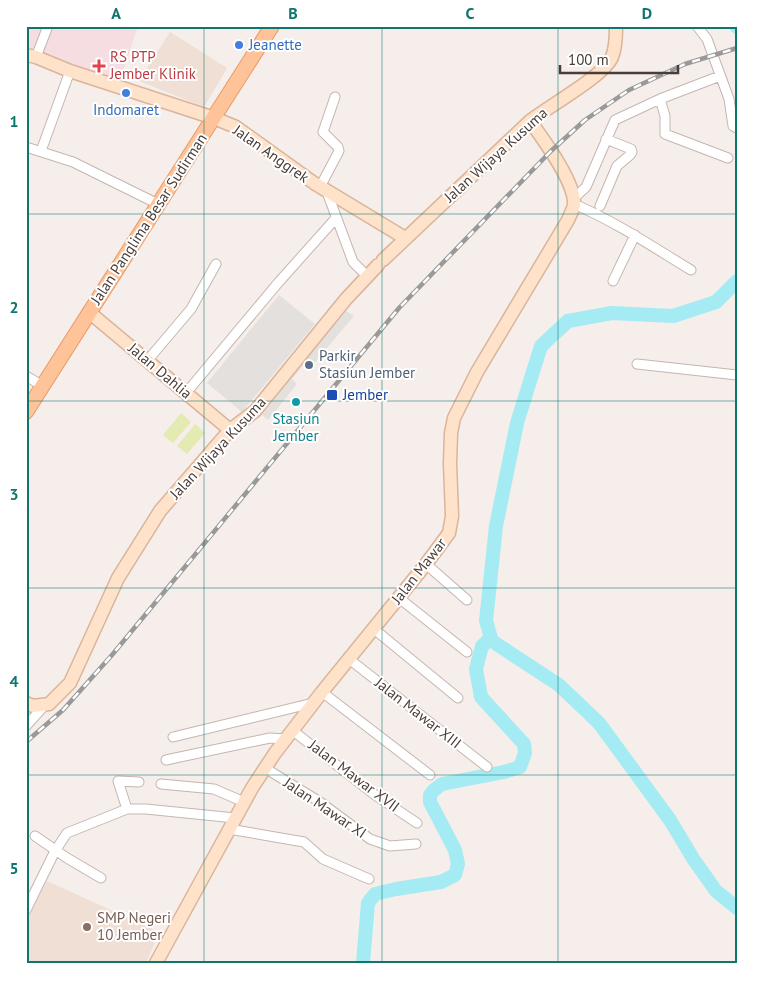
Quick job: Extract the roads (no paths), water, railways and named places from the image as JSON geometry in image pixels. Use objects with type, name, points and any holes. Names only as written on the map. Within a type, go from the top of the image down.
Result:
[{"type":"main road","name":"Jalan Panglima Besar Sudirman","points":[[26,412],[272,26]]},
{"type":"street","points":[[31,56],[48,26]]},
{"type":"street","name":"Jalan Wijaya Kusuma","points":[[44,706],[54,700],[70,683],[118,578],[160,511],[230,430],[255,411],[367,276],[405,238],[530,121],[605,68],[613,56],[616,26]]},
{"type":"street","points":[[697,26],[707,40],[729,99],[733,126],[737,128]]},
{"type":"street","name":"Jalan Anggrek","points":[[31,56],[236,127],[324,189],[405,238]]},
{"type":"street","points":[[41,151],[70,71]]},
{"type":"street","points":[[574,202],[586,187],[615,120],[660,99],[720,76]]},
{"type":"street","points":[[335,97],[323,132],[338,147],[339,151],[324,189],[353,262],[367,276]]},
{"type":"street","points":[[660,99],[665,116],[665,134],[728,158]]},
{"type":"street","points":[[530,121],[561,165],[574,202],[635,235],[692,270]]},
{"type":"street","points":[[600,206],[617,166],[630,156],[632,152],[631,149],[606,139]]},
{"type":"street","points":[[26,147],[72,162],[158,204]]},
{"type":"street","name":"Jalan Mawar","points":[[156,963],[235,818],[265,768],[322,692],[449,533],[452,516],[450,433],[454,418],[477,372],[568,220],[574,202]]},
{"type":"street","points":[[186,393],[278,283],[336,218]]},
{"type":"street","points":[[613,281],[635,235]]},
{"type":"street","points":[[147,361],[191,309],[216,264]]},
{"type":"street","name":"Jalan Dahlia","points":[[89,312],[230,430]]},
{"type":"street","points":[[637,364],[737,375]]},
{"type":"street","points":[[26,376],[43,386]]},
{"type":"street","points":[[426,564],[467,600]]},
{"type":"street","points":[[399,598],[467,652]]},
{"type":"street","points":[[374,629],[458,698]]},
{"type":"street","name":"Jalan Mawar XIII","points":[[349,660],[487,768]]},
{"type":"street","points":[[322,692],[430,775]]},
{"type":"street","points":[[26,703],[33,706],[44,706]]},
{"type":"street","points":[[173,737],[313,704]]},
{"type":"street","points":[[26,726],[44,706]]},
{"type":"street","points":[[166,760],[289,735]]},
{"type":"street","name":"Jalan Mawar XVII","points":[[289,735],[417,822]]},
{"type":"street","name":"Jalan Mawar XI","points":[[265,768],[320,802],[370,839],[390,846],[416,844]]},
{"type":"street","points":[[126,809],[118,781],[139,782]]},
{"type":"street","points":[[161,784],[214,789],[244,802]]},
{"type":"street","points":[[26,910],[56,850],[67,833],[126,809],[146,809],[235,818]]},
{"type":"street","points":[[229,829],[304,842],[324,859],[368,879]]},
{"type":"street","points":[[35,836],[101,878]]},
{"type":"waterway","points":[[737,281],[716,302],[673,316],[612,313],[568,321],[541,346],[517,423],[496,526],[486,621],[492,641],[559,685],[599,723],[670,820],[694,860],[716,891],[737,908]]},
{"type":"waterway","points":[[363,963],[368,903],[375,894],[441,882],[455,875],[458,864],[455,850],[430,802],[430,795],[434,790],[442,784],[520,767],[525,753],[524,744],[481,697],[476,669],[482,646],[491,638]]},
{"type":"railway","points":[[26,742],[63,710],[112,655],[399,308],[551,151],[585,120],[629,90],[685,64],[737,48]]},
{"type":"place","name":"Jeanette","points":[[239,45]]},
{"type":"place","name":"RS PTP Jember Klinik","points":[[99,66]]},
{"type":"place","name":"Indomaret","points":[[126,93]]},
{"type":"place","name":"Parkir Stasiun Jember","points":[[309,365]]},
{"type":"place","name":"Jember","points":[[332,395]]},
{"type":"place","name":"Stasiun Jember","points":[[296,402]]},
{"type":"place","name":"SMP Negeri 10 Jember","points":[[87,927]]}]
